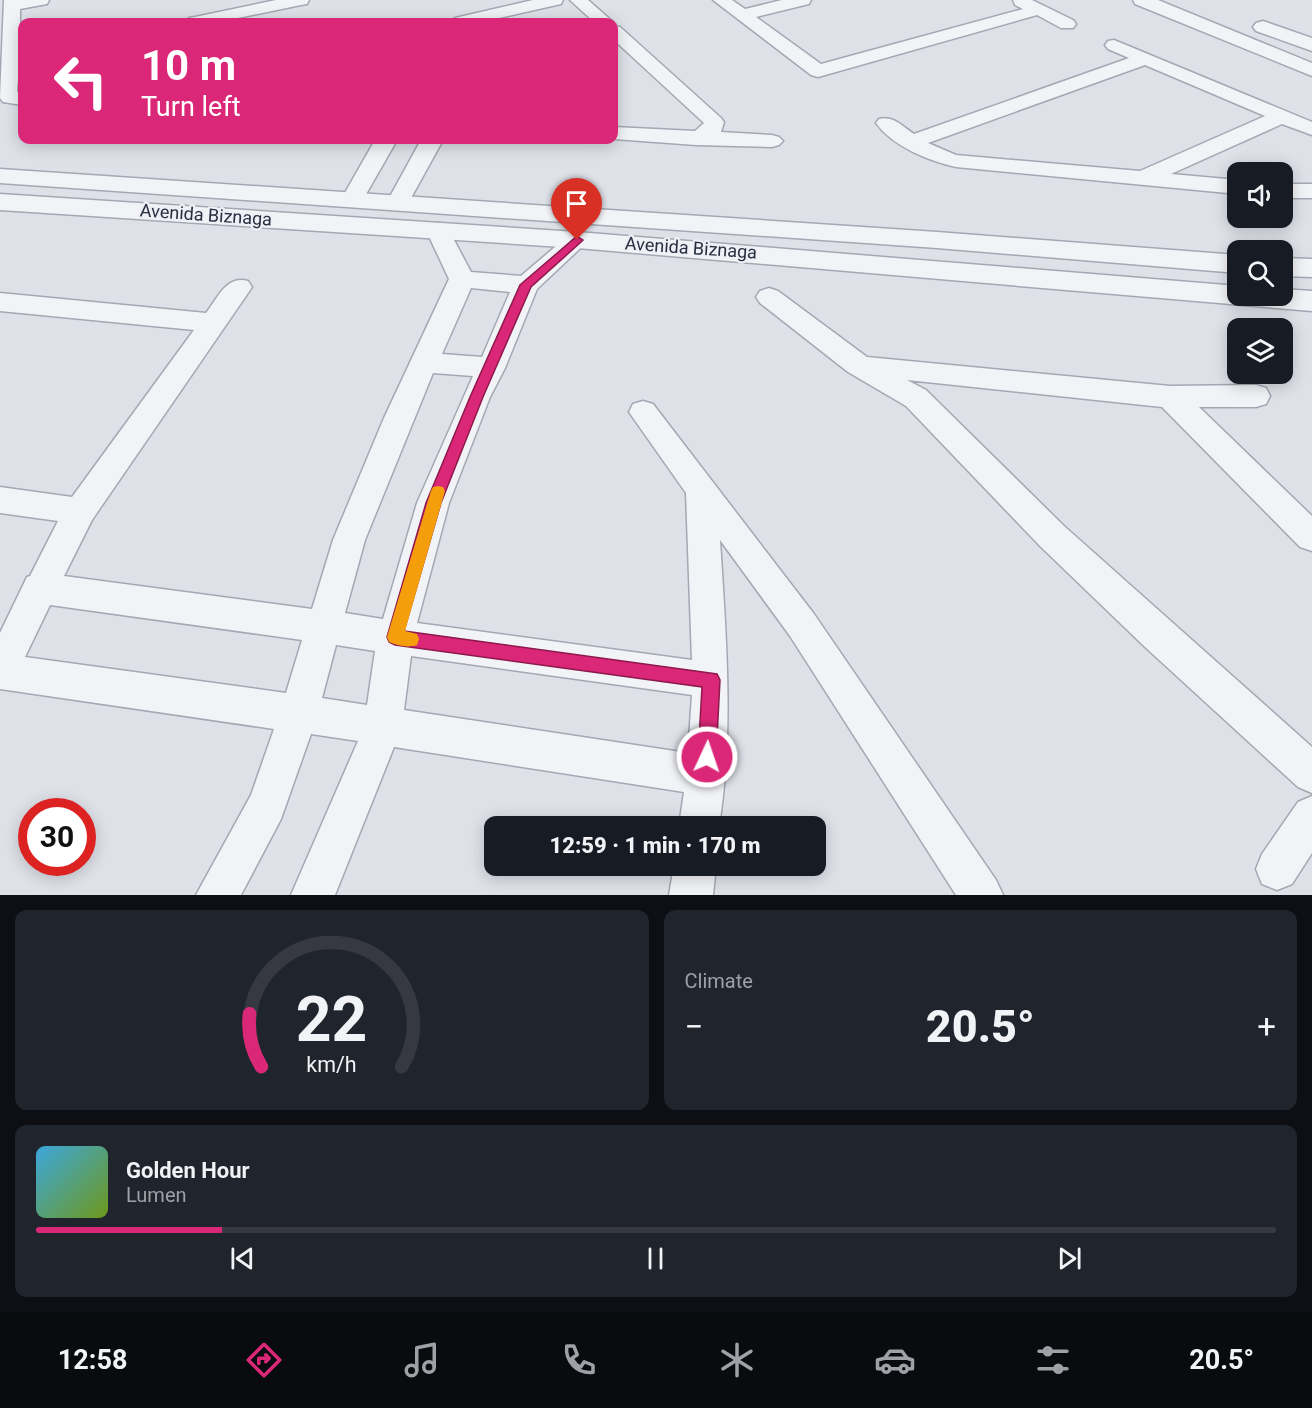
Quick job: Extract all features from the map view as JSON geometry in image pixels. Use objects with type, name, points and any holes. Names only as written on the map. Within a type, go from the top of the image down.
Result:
[{"type":"street","points":[[18,99],[10,98],[7,90],[17,60],[12,3],[41,0]]},
{"type":"street","points":[[214,18],[302,0]]},
{"type":"street","points":[[478,18],[555,0]]},
{"type":"street","points":[[578,0],[599,18]]},
{"type":"street","points":[[721,0],[818,71],[1037,10]]},
{"type":"street","points":[[743,15],[803,0]]},
{"type":"street","points":[[1018,0],[1067,24]]},
{"type":"street","points":[[1142,0],[1312,70]]},
{"type":"street","points":[[1245,20],[1312,45]]},
{"type":"street","points":[[618,35],[709,115],[714,122],[713,129],[696,139]]},
{"type":"street","points":[[1114,45],[1312,129]]},
{"type":"street","points":[[910,142],[1146,58]]},
{"type":"street","points":[[1142,178],[1283,116]]},
{"type":"street","points":[[886,123],[910,142],[932,154],[956,162],[1227,186]]},
{"type":"street","points":[[618,133],[696,139],[772,141]]},
{"type":"street","points":[[353,198],[384,144]]},
{"type":"street","points":[[398,202],[430,144]]},
{"type":"street","name":"Avenida Biznaga","points":[[0,176],[353,198],[1227,263]]},
{"type":"street","points":[[1293,191],[1312,191]]},
{"type":"street","name":"Avenida Biznaga","points":[[0,202],[577,240],[1227,294]]},
{"type":"street","points":[[438,230],[462,279]]},
{"type":"street","points":[[313,895],[361,784],[383,726],[395,637],[433,503],[476,397],[491,368],[526,285],[577,240]]},
{"type":"street","points":[[1293,267],[1312,268]]},
{"type":"street","points":[[462,279],[526,285]]},
{"type":"street","points":[[218,895],[267,805],[298,715],[349,540],[399,418],[462,279]]},
{"type":"street","points":[[239,287],[211,323],[80,511],[39,588],[0,671],[383,726],[706,776]]},
{"type":"street","points":[[769,297],[858,365],[916,398],[1052,536],[1149,627],[1312,772]]},
{"type":"street","points":[[1293,299],[1312,301]]},
{"type":"street","points":[[0,302],[211,323]]},
{"type":"street","points":[[425,362],[491,368]]},
{"type":"street","points":[[858,365],[1170,397],[1256,396]]},
{"type":"street","points":[[1170,397],[1312,537]]},
{"type":"street","points":[[643,412],[802,625],[981,895]]},
{"type":"street","points":[[700,816],[706,776],[711,680],[701,488]]},
{"type":"street","points":[[0,500],[80,511]]},
{"type":"street","points":[[39,588],[711,680]]},
{"type":"street","points":[[1277,869],[1312,816]]},
{"type":"street","points":[[691,895],[693,876]]},
{"type":"slow traffic","points":[[411,639],[395,637],[438,491]]},
{"type":"route","points":[[577,240],[526,285],[491,368],[476,397],[433,503],[395,637],[711,680],[707,757]]}]
